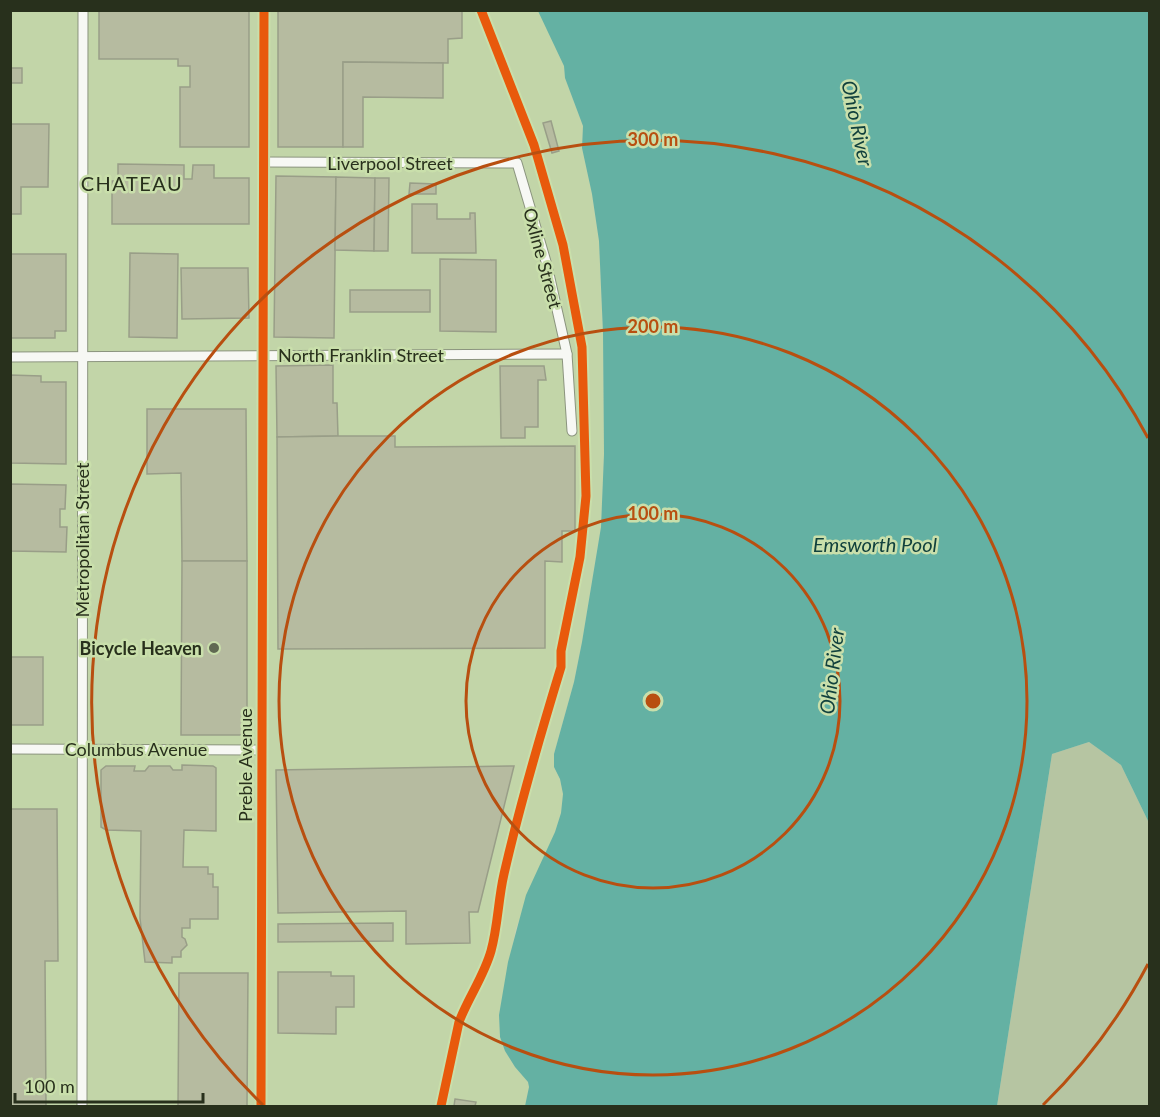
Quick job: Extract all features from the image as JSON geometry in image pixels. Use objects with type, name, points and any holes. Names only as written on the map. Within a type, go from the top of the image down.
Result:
[{"type":"street","name":"Metropolitan Street","points":[[82,1107],[83,10]]},
{"type":"street","name":"Preble Avenue","points":[[261,1107],[264,10]]},
{"type":"street","name":"Liverpool Street","points":[[264,162],[517,163]]},
{"type":"street","name":"Oxline Street","points":[[517,163],[546,265],[567,354],[572,431]]},
{"type":"street","name":"North Franklin Street","points":[[10,357],[567,354]]},
{"type":"street","name":"Columbus Avenue","points":[[10,749],[262,750]]},
{"type":"shaded area","points":[[538,10],[564,66],[565,78],[583,126],[582,148],[599,241],[603,333],[604,454],[601,527],[582,642],[574,682],[554,754],[554,767],[560,779],[563,794],[561,813],[516,928],[499,1015],[500,1037],[505,1051],[528,1082],[525,1106],[11,1106],[10,11]]},
{"type":"shaded area","points":[[1089,742],[1121,765],[1149,823],[1149,1106],[997,1106],[1052,754]]},
{"type":"water","name":"Emsworth Pool","points":[[538,11],[1149,11],[1149,823],[1121,765],[1089,742],[1052,754],[997,1106],[525,1106],[528,1082],[505,1051],[500,1037],[499,1015],[508,962],[526,895],[555,832],[561,813],[563,794],[560,779],[554,767],[554,754],[574,682],[582,642],[601,527],[604,454],[603,333],[599,241],[582,148],[583,126],[565,78],[564,66]]},
{"type":"building","points":[[99,10],[249,10],[249,147],[180,147],[180,87],[190,87],[190,66],[178,66],[178,59],[99,59]]},
{"type":"building","points":[[278,10],[462,10],[462,38],[448,39],[448,63],[343,62],[343,147],[278,147]]},
{"type":"building","points":[[343,62],[443,63],[443,98],[363,97],[363,147],[343,147]]},
{"type":"building","points":[[10,68],[22,68],[22,83],[10,83]]},
{"type":"building","points":[[551,121],[559,151],[552,153],[543,123]]},
{"type":"building","points":[[10,124],[49,124],[48,187],[21,187],[21,214],[10,214]]},
{"type":"building","points":[[118,164],[184,165],[184,179],[192,179],[193,165],[214,165],[214,178],[249,178],[249,224],[112,224],[112,181],[118,181]]},
{"type":"building","points":[[276,176],[336,177],[334,338],[274,337]]},
{"type":"building","points":[[336,177],[375,178],[374,251],[335,250]]},
{"type":"building","points":[[375,178],[389,178],[388,251],[374,251]]},
{"type":"building","points":[[410,183],[436,184],[436,194],[409,194]]},
{"type":"building","points":[[412,204],[437,204],[437,219],[470,219],[470,213],[475,213],[476,253],[412,253]]},
{"type":"building","points":[[130,253],[178,254],[177,338],[129,337]]},
{"type":"building","points":[[10,254],[66,254],[66,331],[55,331],[55,338],[10,338]]},
{"type":"building","points":[[440,259],[496,260],[496,332],[440,331]]},
{"type":"building","points":[[181,268],[248,268],[249,318],[182,319]]},
{"type":"building","points":[[350,290],[430,290],[430,312],[350,312]]},
{"type":"building","points":[[333,365],[333,403],[337,403],[338,436],[277,437],[276,366]]},
{"type":"building","points":[[500,366],[544,366],[546,380],[538,380],[538,427],[525,427],[525,438],[501,438]]},
{"type":"building","points":[[10,375],[41,376],[41,382],[66,382],[66,464],[10,463]]},
{"type":"building","points":[[147,409],[246,409],[247,561],[182,561],[181,473],[147,474]]},
{"type":"building","points":[[395,436],[395,447],[575,446],[575,531],[562,531],[562,562],[545,561],[545,648],[278,649],[277,437]]},
{"type":"building","points":[[10,484],[66,485],[65,509],[60,509],[60,527],[67,527],[66,552],[10,551]]},
{"type":"building","name":"Bicycle Heaven","points":[[182,561],[247,561],[247,735],[181,735]]},
{"type":"building","points":[[10,657],[43,657],[43,725],[10,725]]},
{"type":"building","points":[[182,765],[216,768],[216,831],[184,830],[183,867],[208,867],[208,874],[213,874],[213,887],[218,887],[218,919],[190,919],[190,928],[182,928],[182,937],[187,945],[181,951],[181,957],[172,957],[172,963],[145,962],[140,918],[141,831],[106,830],[101,827],[101,770],[106,766],[135,766],[134,771],[145,771],[149,766],[170,766],[173,770],[182,770]]},
{"type":"building","points":[[514,766],[478,912],[469,912],[470,943],[406,944],[406,911],[278,913],[276,770]]},
{"type":"building","points":[[10,809],[57,809],[58,961],[45,961],[46,1106],[10,1106]]},
{"type":"building","points":[[393,923],[393,941],[278,942],[278,924]]},
{"type":"building","points":[[278,972],[331,972],[331,976],[354,976],[354,1007],[336,1007],[336,1034],[278,1033]]},
{"type":"building","points":[[179,973],[248,973],[247,1106],[178,1106]]},
{"type":"building","points":[[455,1099],[476,1102],[475,1106],[454,1106]]},
{"type":"cycle path","points":[[261,1106],[264,10]]},
{"type":"cycle path","points":[[441,1106],[459,1022],[491,951],[510,848],[561,667],[561,651],[580,557],[586,496],[582,347],[563,245],[534,145],[481,10]]},
{"type":"place","name":"Bicycle Heaven","points":[[214,648]]},
{"type":"district","name":"CHATEAU","points":[[132,183]]},
{"type":"water label","name":"Ohio River","points":[[858,123]]},
{"type":"water label","name":"Ohio River","points":[[831,671]]}]
